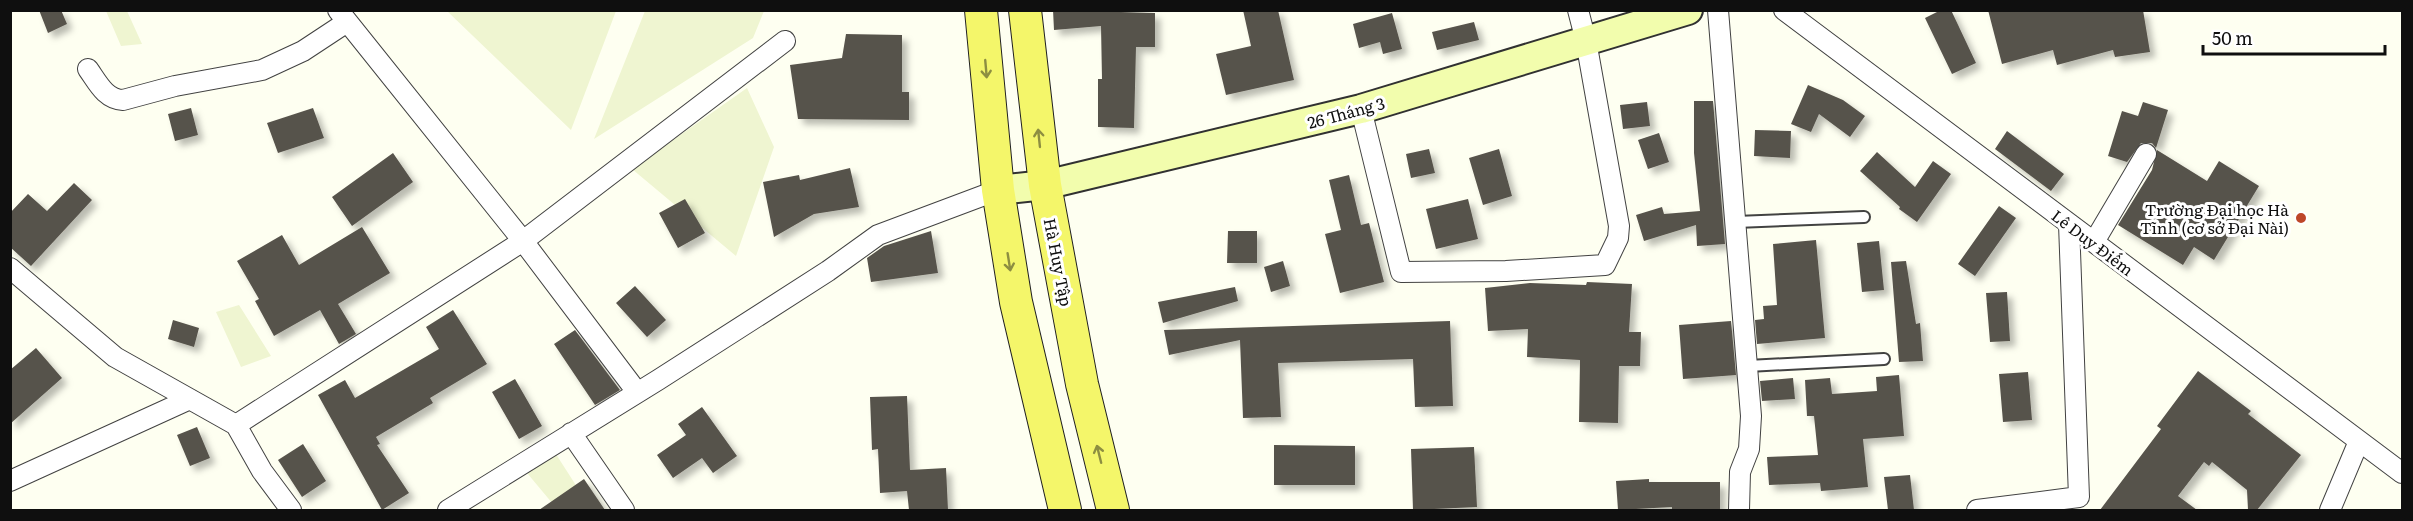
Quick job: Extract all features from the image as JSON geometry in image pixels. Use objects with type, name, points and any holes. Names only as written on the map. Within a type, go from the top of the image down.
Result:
[{"type":"main road","points":[[981,10],[998,190],[1016,302],[1065,510]]},
{"type":"main road","name":"Hà Huy Tập","points":[[1025,10],[1045,185],[1082,384],[1113,510]]},
{"type":"street","points":[[1361,109],[1401,272],[1605,265],[1618,238],[1619,226],[1586,41],[1578,10]]},
{"type":"street","name":"26 Tháng 3","points":[[998,190],[1045,185],[1361,109],[1689,10]]},
{"type":"street","points":[[1718,10],[1751,416],[1749,449],[1740,472],[1739,510]]},
{"type":"street","name":"Lê Duy Điếm","points":[[1784,10],[2403,473]]},
{"type":"street","points":[[88,69],[106,95],[123,100],[176,86],[262,70],[303,51],[342,16],[523,241],[637,392]]},
{"type":"street","points":[[236,425],[523,241],[785,40]]},
{"type":"street","points":[[2094,242],[2146,154]]},
{"type":"street","points":[[448,510],[828,271],[878,235],[998,190]]},
{"type":"street","points":[[1977,510],[2078,504],[2069,224]]},
{"type":"street","points":[[10,268],[115,357],[236,425],[262,471],[291,510]]},
{"type":"street","points":[[10,481],[190,399]]},
{"type":"street","points":[[571,433],[624,510]]},
{"type":"street","points":[[2330,510],[2359,441]]},
{"type":"lane","points":[[1736,222],[1864,217]]},
{"type":"lane","points":[[1748,366],[1884,359]]},
{"type":"green space","points":[[106,11],[127,11],[142,44],[121,46]]},
{"type":"green space","points":[[447,11],[616,11],[571,130]]},
{"type":"green space","points":[[645,11],[764,11],[753,38],[594,139]]},
{"type":"green space","points":[[747,88],[774,147],[736,256],[632,169]]},
{"type":"green space","points":[[239,305],[271,356],[241,367],[216,312]]},
{"type":"green space","points":[[552,448],[579,490],[564,510],[558,510],[522,467]]},
{"type":"building","points":[[39,10],[61,10],[67,24],[48,33]]},
{"type":"building","points":[[1053,10],[1155,13],[1155,47],[1136,47],[1134,128],[1098,127],[1098,79],[1102,79],[1101,26],[1054,30]]},
{"type":"building","points":[[1243,10],[1278,10],[1294,80],[1226,95],[1216,54],[1251,46]]},
{"type":"building","points":[[1941,10],[1951,10],[1976,63],[1952,74],[1925,18]]},
{"type":"building","points":[[1988,10],[2143,10],[2150,52],[2115,57],[2113,50],[2057,65],[2053,50],[2002,64]]},
{"type":"building","points":[[1392,13],[1402,49],[1383,54],[1380,42],[1359,48],[1353,24]]},
{"type":"building","points":[[1474,22],[1479,40],[1437,50],[1432,32]]},
{"type":"building","points":[[846,34],[902,35],[902,92],[909,92],[909,120],[798,119],[790,65],[842,58]]},
{"type":"building","points":[[1808,85],[1843,100],[1865,116],[1850,137],[1819,114],[1811,132],[1791,124]]},
{"type":"building","points":[[1694,101],[1713,101],[1725,244],[1697,246],[1696,225],[1644,241],[1636,215],[1662,207],[1664,214],[1700,211],[1694,153]]},
{"type":"building","points":[[1647,102],[1650,126],[1623,129],[1620,105]]},
{"type":"building","points":[[2143,102],[2168,110],[2156,148],[2152,143],[2141,143],[2127,162],[2108,156],[2122,111],[2138,116]]},
{"type":"building","points":[[191,108],[198,135],[175,141],[168,114]]},
{"type":"building","points":[[313,108],[324,138],[278,153],[267,123]]},
{"type":"building","points":[[1755,130],[1791,131],[1790,158],[1754,156]]},
{"type":"building","points":[[2007,131],[2064,174],[2051,191],[1995,149]]},
{"type":"building","points":[[1659,133],[1669,162],[1648,169],[1638,140]]},
{"type":"building","points":[[1429,149],[1435,173],[1411,178],[1406,154]]},
{"type":"building","points":[[1499,149],[1512,196],[1483,205],[1469,158]]},
{"type":"building","points":[[2157,150],[2207,181],[2219,161],[2259,186],[2214,260],[2194,247],[2183,265],[2118,225],[2152,170]]},
{"type":"building","points":[[1877,152],[1915,187],[1933,161],[1951,174],[1917,222],[1899,209],[1900,207],[1860,171]]},
{"type":"building","points":[[393,153],[413,182],[352,226],[332,197]]},
{"type":"building","points":[[850,168],[859,207],[814,214],[774,237],[763,182],[799,175],[800,180]]},
{"type":"building","points":[[1349,175],[1361,225],[1369,223],[1384,282],[1340,293],[1325,234],[1341,230],[1329,180]]},
{"type":"building","points":[[74,183],[92,200],[31,266],[10,247],[10,213],[28,194],[47,211]]},
{"type":"building","points":[[685,199],[705,233],[678,248],[659,213]]},
{"type":"building","points":[[1468,199],[1478,239],[1436,249],[1426,209]]},
{"type":"building","points":[[1999,206],[2016,218],[1975,276],[1958,264]]},
{"type":"building","points":[[362,227],[390,273],[338,304],[356,334],[339,344],[320,310],[274,336],[255,301],[259,299],[237,261],[282,235],[299,265]]},
{"type":"building","points":[[931,231],[938,273],[871,282],[867,258],[884,246]]},
{"type":"building","points":[[1228,231],[1257,231],[1257,263],[1227,263]]},
{"type":"building","points":[[1816,240],[1825,338],[1757,344],[1755,320],[1764,319],[1763,306],[1777,305],[1773,244]]},
{"type":"building","points":[[1879,241],[1884,290],[1862,292],[1857,243]]},
{"type":"building","points":[[1283,261],[1290,286],[1271,292],[1264,267]]},
{"type":"building","points":[[1906,261],[1916,324],[1920,323],[1923,361],[1899,362],[1891,262]]},
{"type":"building","points":[[1587,282],[1632,284],[1629,332],[1641,332],[1640,366],[1619,366],[1618,423],[1579,422],[1580,360],[1527,357],[1528,329],[1488,331],[1485,288],[1530,283],[1586,285]]},
{"type":"building","points":[[635,286],[666,320],[647,337],[616,303]]},
{"type":"building","points":[[1235,287],[1238,301],[1163,323],[1158,302]]},
{"type":"building","points":[[2007,292],[2010,341],[1990,342],[1986,293]]},
{"type":"building","points":[[453,310],[487,364],[430,398],[433,403],[376,437],[380,444],[377,445],[409,493],[382,510],[318,395],[345,380],[355,398],[439,349],[426,327]]},
{"type":"building","points":[[173,320],[199,328],[194,347],[168,339]]},
{"type":"building","points":[[1450,321],[1453,406],[1415,407],[1413,359],[1278,363],[1281,417],[1243,418],[1240,340],[1169,355],[1164,330]]},
{"type":"building","points":[[1731,321],[1736,375],[1683,379],[1679,325]]},
{"type":"building","points":[[575,330],[620,390],[595,405],[554,344]]},
{"type":"building","points":[[36,348],[62,378],[10,424],[10,370]]},
{"type":"building","points":[[2198,371],[2251,411],[2248,414],[2301,455],[2257,510],[2248,510],[2247,490],[2212,462],[2209,466],[2204,462],[2178,496],[2197,510],[2100,510],[2161,429],[2157,426]]},
{"type":"building","points":[[2028,372],[2032,420],[2003,422],[1999,374]]},
{"type":"building","points":[[1899,375],[1904,436],[1863,439],[1868,487],[1821,491],[1820,483],[1769,485],[1767,457],[1818,455],[1814,416],[1807,416],[1805,380],[1830,378],[1832,394],[1877,391],[1876,377]]},
{"type":"building","points":[[1793,378],[1795,399],[1762,401],[1760,381]]},
{"type":"building","points":[[515,379],[542,426],[519,439],[492,392]]},
{"type":"building","points":[[907,396],[910,470],[946,468],[948,510],[909,510],[907,491],[880,493],[878,449],[872,450],[870,397]]},
{"type":"building","points":[[702,407],[737,456],[713,473],[702,458],[673,478],[657,455],[686,435],[678,424]]},
{"type":"building","points":[[197,427],[210,458],[190,466],[177,435]]},
{"type":"building","points":[[303,444],[326,481],[302,497],[278,460]]},
{"type":"building","points":[[1274,445],[1355,446],[1355,485],[1274,485]]},
{"type":"building","points":[[1474,447],[1477,507],[1413,510],[1411,449]]},
{"type":"building","points":[[1910,475],[1914,510],[1888,510],[1884,477]]},
{"type":"building","points":[[584,479],[605,510],[539,510]]},
{"type":"building","points":[[1649,479],[1649,482],[1720,482],[1720,510],[1672,510],[1672,507],[1618,510],[1616,481]]},
{"type":"place","name":"Trường Đại học Hà Tĩnh (cơ sở Đại Nài)","points":[[2301,218]]}]
